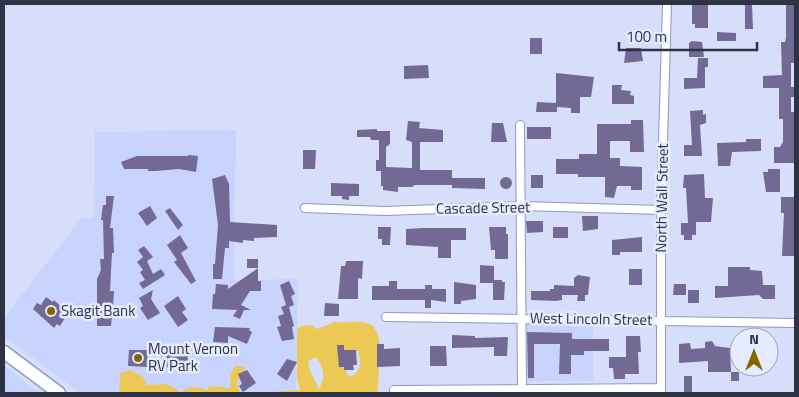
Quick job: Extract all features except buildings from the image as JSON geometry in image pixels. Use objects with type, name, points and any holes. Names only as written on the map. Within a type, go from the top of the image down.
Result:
[{"type":"main road","points":[[4,352],[59,393]]},
{"type":"street","name":"North Wall Street","points":[[661,391],[661,210],[667,4]]},
{"type":"street","points":[[520,125],[523,319],[522,390]]},
{"type":"street","name":"Cascade Street","points":[[305,208],[385,211],[522,206],[661,210]]},
{"type":"street","name":"West Lincoln Street","points":[[386,317],[795,323]]},
{"type":"street","points":[[394,390],[661,391]]},
{"type":"shaded area","points":[[236,130],[234,280],[298,279],[296,393],[81,393],[4,337],[4,318],[81,219],[94,218],[95,132]]},
{"type":"shaded area","points":[[335,322],[364,322],[374,327],[380,344],[378,393],[301,393],[300,391],[299,393],[254,393],[300,390],[297,379],[297,329],[301,326],[312,325],[317,329]],"holes":[[[358,351],[360,366],[357,372],[350,377],[339,363],[341,352]],[[316,357],[323,373],[323,380],[319,389],[310,371],[308,361]]]},
{"type":"shaded area","points":[[524,322],[593,322],[593,381],[525,381]]},
{"type":"shaded area","points":[[4,365],[39,393],[4,393]]},
{"type":"shaded area","points":[[235,366],[246,367],[237,382],[240,393],[121,393],[119,389],[121,373],[130,370],[143,377],[147,385],[166,384],[181,392],[191,387],[203,388],[206,391],[210,386],[231,388],[230,376]]},
{"type":"place","name":"Skagit Bank","points":[[51,311]]},
{"type":"place","name":"Mount Vernon RV Park","points":[[138,358]]}]
